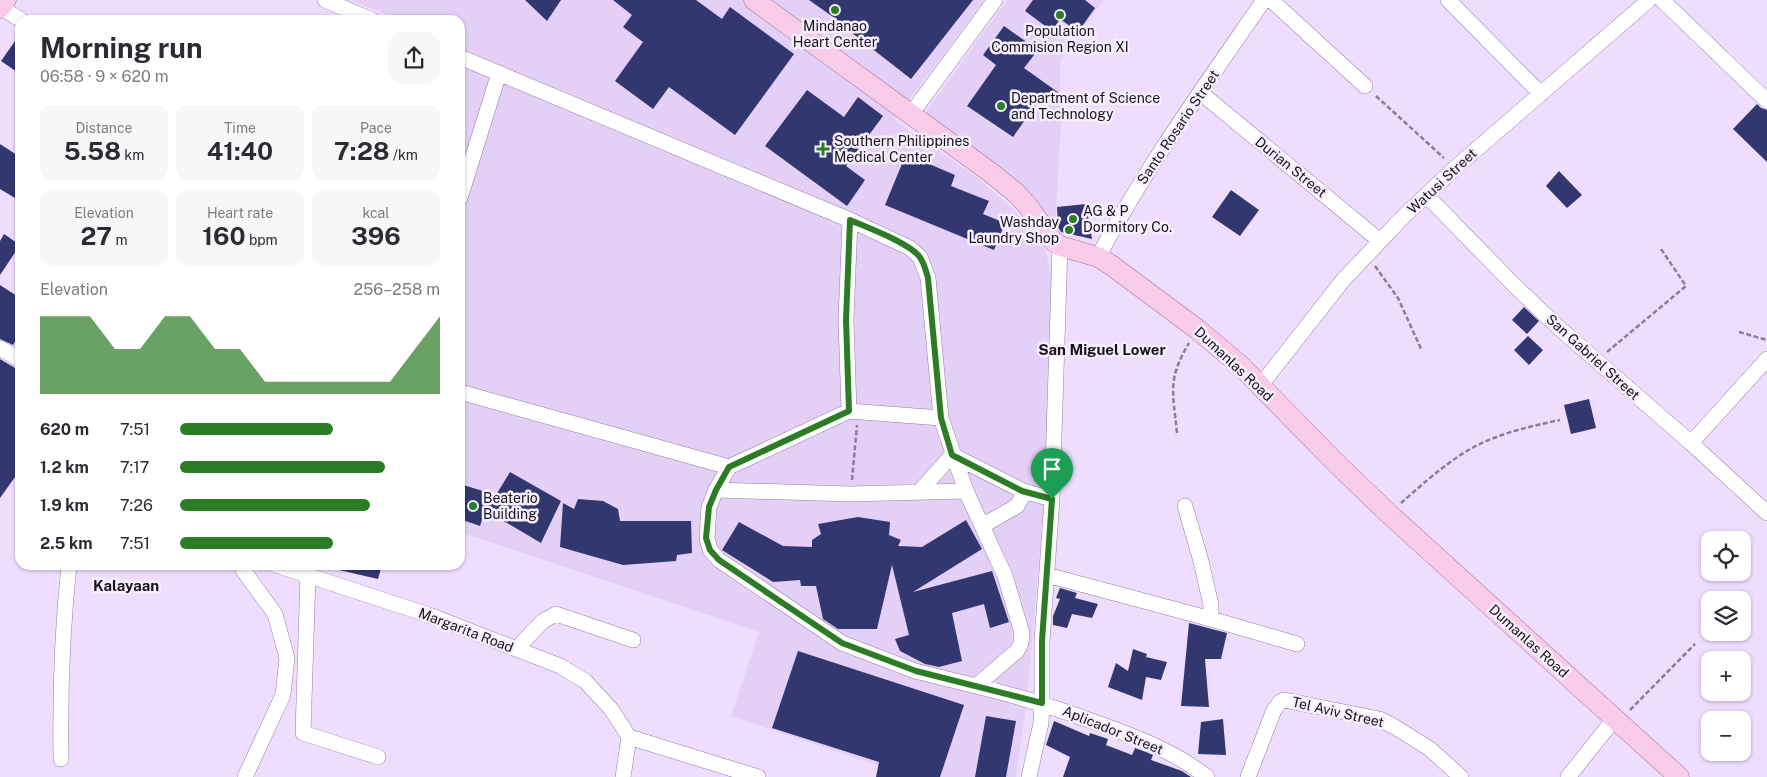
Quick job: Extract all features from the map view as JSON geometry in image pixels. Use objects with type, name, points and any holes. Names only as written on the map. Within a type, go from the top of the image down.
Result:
[{"type":"main road","points":[[0,7],[6,0]]},
{"type":"main road","points":[[754,0],[1006,184],[1028,206],[1053,241],[1060,246]]},
{"type":"main road","name":"Dumanlas Road","points":[[1060,246],[1098,257],[1139,285],[1219,346],[1388,513],[1680,777]]},
{"type":"street","points":[[325,0],[360,15]]},
{"type":"street","points":[[911,114],[995,0]]},
{"type":"street","name":"Santo Rosario Street","points":[[1098,257],[1151,166],[1264,0]]},
{"type":"street","points":[[1270,0],[1365,86]]},
{"type":"street","points":[[1448,0],[1541,94]]},
{"type":"street","name":"Watusi Street","points":[[1260,386],[1344,279],[1426,194],[1649,0]]},
{"type":"street","points":[[1662,0],[1767,101]]},
{"type":"street","points":[[0,7],[15,16]]},
{"type":"street","points":[[465,59],[850,220],[910,248],[920,257],[928,278],[941,418],[952,455],[966,491],[1005,576],[1022,633],[1021,643],[1017,651],[976,686]]},
{"type":"street","points":[[465,182],[499,73]]},
{"type":"street","name":"Durian Street","points":[[1201,93],[1380,241]]},
{"type":"street","name":"San Gabriel Street","points":[[1426,194],[1514,285],[1596,361],[1691,443],[1767,513]]},
{"type":"street","points":[[850,220],[846,320],[853,411]]},
{"type":"street","points":[[1029,777],[1038,741],[1042,703],[1042,641],[1052,499],[1060,246]]},
{"type":"street","points":[[0,348],[15,357]]},
{"type":"street","points":[[1691,443],[1767,359]]},
{"type":"street","points":[[465,393],[729,467]]},
{"type":"street","points":[[941,418],[853,411],[729,467],[716,490],[851,494],[966,491]]},
{"type":"street","points":[[952,455],[1022,491],[1052,499]]},
{"type":"street","points":[[920,491],[952,455]]},
{"type":"street","name":"Aplicador Street","points":[[716,490],[709,507],[706,538],[710,550],[719,560],[844,638],[916,671],[1042,703],[1136,737],[1178,758],[1207,777]]},
{"type":"street","points":[[982,526],[1017,506],[1021,500],[1022,491]]},
{"type":"street","points":[[1185,506],[1202,561],[1211,619]]},
{"type":"street","points":[[61,759],[60,710],[63,620],[68,570]]},
{"type":"street","points":[[243,570],[275,614],[287,658],[284,695],[245,777]]},
{"type":"street","name":"Margarita Road","points":[[292,570],[429,615],[560,666],[585,681],[610,709],[629,737]]},
{"type":"street","points":[[308,575],[303,733],[378,757]]},
{"type":"street","points":[[1047,575],[1297,644]]},
{"type":"street","points":[[516,648],[543,621],[556,614],[633,640]]},
{"type":"street","name":"Tel Aviv Street","points":[[1248,777],[1274,710],[1284,700],[1379,719],[1430,749],[1461,777]]},
{"type":"street","points":[[1568,777],[1617,720]]},
{"type":"street","points":[[623,777],[629,737],[711,770],[758,777]]},
{"type":"path","points":[[1365,86],[1455,168]]},
{"type":"path","points":[[1596,361],[1686,286],[1661,249]]},
{"type":"path","points":[[1367,255],[1398,298],[1422,351]]},
{"type":"path","points":[[1177,433],[1172,387],[1175,371],[1197,329]]},
{"type":"path","points":[[1739,332],[1767,340]]},
{"type":"path","points":[[851,494],[853,411]]},
{"type":"path","points":[[1388,513],[1436,473],[1477,446],[1528,426],[1560,420]]},
{"type":"path","points":[[1617,720],[1694,644]]},
{"type":"shaded area","points":[[350,0],[984,0],[894,120],[978,178],[1013,209],[1037,236],[1046,253],[1051,273],[1053,293],[1049,448],[1026,707],[1016,777],[912,777],[731,716],[759,632],[465,534],[465,15],[388,15]]},
{"type":"shaded area","points":[[1007,0],[1104,0],[1060,61],[1061,124],[1055,226],[925,113]]},
{"type":"building","points":[[525,0],[561,0],[547,21]]},
{"type":"building","points":[[613,0],[696,0],[722,19],[730,7],[794,54],[735,135],[669,87],[653,109],[615,81],[643,42],[623,27],[632,15]]},
{"type":"building","points":[[809,0],[973,0],[911,79],[852,33],[853,31]]},
{"type":"building","name":"Population Commision Region XI","points":[[1033,0],[1085,0],[1095,8],[1078,32],[1060,19],[1052,31],[1025,11]]},
{"type":"building","points":[[1004,26],[1038,50],[1024,68],[1059,93],[1051,103],[1041,97],[1013,137],[967,106],[996,65],[983,55]]},
{"type":"building","points":[[15,41],[15,71],[1,61]]},
{"type":"building","points":[[807,90],[844,117],[858,97],[883,116],[846,166],[865,180],[847,206],[765,146]]},
{"type":"building","points":[[1757,104],[1767,110],[1767,162],[1733,129]]},
{"type":"building","points":[[0,144],[15,154],[15,198],[0,189]]},
{"type":"building","points":[[906,154],[955,175],[951,186],[989,201],[983,214],[1005,223],[994,250],[885,205]]},
{"type":"building","points":[[1559,171],[1582,195],[1567,208],[1546,186]]},
{"type":"building","points":[[1231,190],[1259,210],[1240,236],[1212,217]]},
{"type":"building","name":"AG & P Dormitory Co.","points":[[1086,204],[1092,239],[1061,232],[1058,227],[1057,207]]},
{"type":"building","points":[[4,234],[15,242],[15,252],[0,275],[0,241]]},
{"type":"building","points":[[0,285],[15,295],[15,342],[13,345],[0,339]]},
{"type":"building","points":[[1524,307],[1539,321],[1527,334],[1512,320]]},
{"type":"building","points":[[1528,336],[1543,350],[1529,365],[1514,350]]},
{"type":"building","points":[[0,359],[15,368],[15,477],[0,498]]},
{"type":"building","points":[[1589,399],[1596,428],[1571,434],[1564,405]]},
{"type":"building","points":[[510,472],[561,501],[541,543],[485,510],[480,526],[465,521],[465,486],[496,495]]},
{"type":"building","points":[[578,499],[603,501],[618,509],[620,521],[691,521],[692,553],[677,555],[676,561],[623,565],[560,547],[563,503],[574,509]]},
{"type":"building","points":[[858,517],[890,522],[889,535],[901,540],[898,546],[922,547],[966,520],[982,549],[913,592],[992,571],[1009,622],[990,628],[984,604],[952,613],[962,661],[939,667],[925,664],[900,651],[895,639],[909,635],[892,565],[877,629],[838,629],[823,619],[816,586],[801,586],[800,580],[773,582],[722,550],[739,522],[783,546],[812,547],[812,540],[821,534],[818,524]]},
{"type":"building","points":[[339,570],[381,570],[378,579]]},
{"type":"building","points":[[1060,588],[1077,593],[1075,598],[1098,604],[1092,618],[1072,614],[1067,628],[1053,625],[1053,616],[1060,599],[1056,598]]},
{"type":"building","points":[[1189,623],[1227,633],[1221,659],[1205,659],[1209,707],[1181,706]]},
{"type":"building","points":[[1133,649],[1147,654],[1146,657],[1167,662],[1161,680],[1146,677],[1142,700],[1108,687],[1116,663],[1128,671]]},
{"type":"building","points":[[798,651],[964,705],[940,777],[876,777],[879,762],[772,728]]},
{"type":"building","points":[[986,716],[1016,721],[1006,777],[975,777]]},
{"type":"building","points":[[1223,719],[1226,755],[1198,754],[1201,722]]},
{"type":"building","points":[[1054,721],[1089,736],[1090,733],[1108,739],[1106,745],[1132,755],[1135,748],[1146,752],[1153,755],[1151,760],[1182,771],[1191,777],[1063,777],[1070,757],[1046,745]]},
{"type":"place","name":"Mindanao Heart Center","points":[[835,10]]},
{"type":"place","name":"Population Commision Region XI","points":[[1060,15]]},
{"type":"place","name":"Department of Science and Technology","points":[[1001,106]]},
{"type":"place","name":"Southern Philippines Medical Center","points":[[823,149]]},
{"type":"place","name":"AG & P Dormitory Co.","points":[[1073,219]]},
{"type":"place","name":"Washday Laundry Shop","points":[[1069,230]]},
{"type":"place","name":"Beaterio Building","points":[[473,506]]},
{"type":"district","name":"San Miguel Lower","points":[[1102,350]]},
{"type":"district","name":"Kalayaan","points":[[126,586]]},
{"type":"route","points":[[850,220],[910,248],[920,257],[925,266],[928,278],[941,418],[952,455],[1022,491],[1052,499],[1042,641],[1042,703],[916,671],[842,643],[719,560],[710,550],[706,538],[709,507],[729,467],[849,411],[846,320],[850,220]]}]
